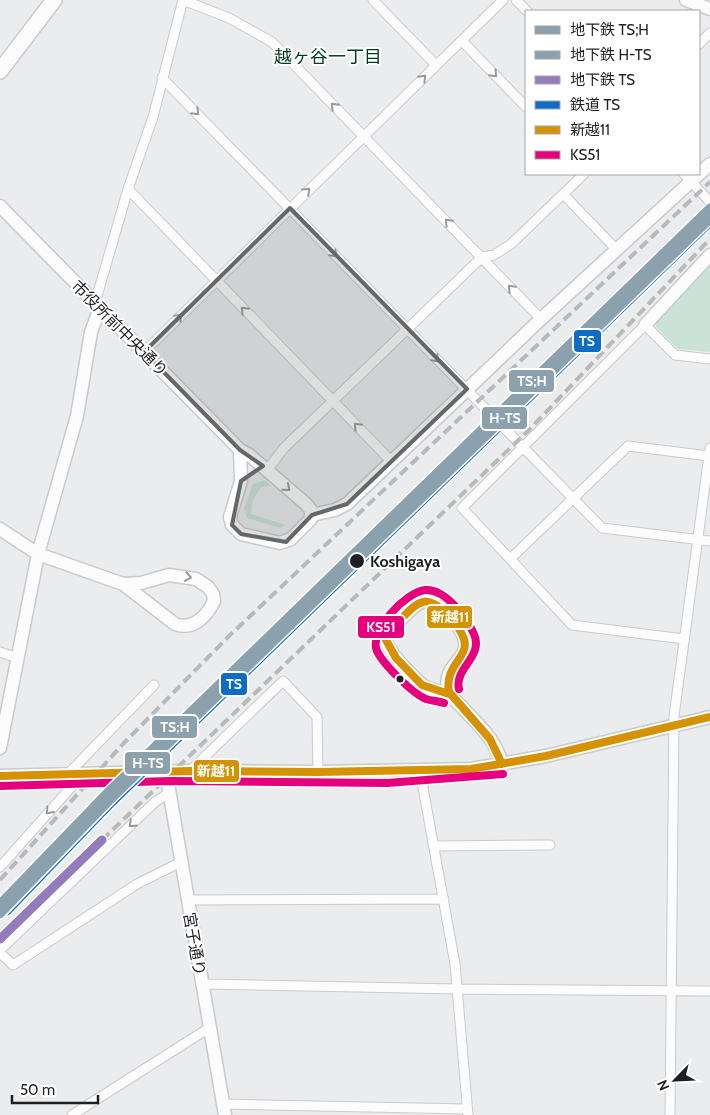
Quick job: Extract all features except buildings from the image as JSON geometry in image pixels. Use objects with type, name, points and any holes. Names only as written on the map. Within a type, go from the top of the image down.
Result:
[{"type":"main road","points":[[0,71],[54,0]]},
{"type":"street","points":[[0,748],[38,554],[76,416],[91,332],[128,189],[153,116],[183,0],[229,18],[272,42],[541,319]]},
{"type":"street","points":[[373,0],[436,65]]},
{"type":"street","points":[[144,352],[503,0]]},
{"type":"street","points":[[516,0],[526,10]]},
{"type":"street","points":[[686,0],[710,9]]},
{"type":"street","points":[[700,43],[710,33]]},
{"type":"street","points":[[462,41],[525,106]]},
{"type":"street","points":[[162,78],[525,447],[602,528],[710,541]]},
{"type":"street","points":[[242,481],[254,472],[267,470],[284,448],[482,257],[494,255],[511,244],[583,175]]},
{"type":"street","points":[[312,514],[341,508],[617,250],[688,178],[710,202]]},
{"type":"street","points":[[128,189],[391,461]]},
{"type":"street","points":[[563,194],[617,250]]},
{"type":"street","name":"市役所前中央通り","points":[[0,206],[240,450],[267,470]]},
{"type":"street","points":[[684,639],[572,625],[462,508],[645,325],[710,255]]},
{"type":"street","points":[[645,325],[675,355],[710,359]]},
{"type":"street","points":[[510,559],[628,446],[710,452],[674,725],[670,1115]]},
{"type":"street","points":[[240,450],[242,481],[230,517],[232,525],[241,534],[280,543],[286,542],[311,519],[312,514],[306,504],[267,470]]},
{"type":"street","points":[[0,529],[38,554],[123,584],[175,624],[188,626],[199,620],[214,601],[213,594],[208,587],[196,579],[169,575],[141,584],[123,584]]},
{"type":"street","points":[[155,609],[150,594],[156,579]]},
{"type":"street","points":[[449,694],[447,680],[449,670],[464,655],[467,645],[461,630],[436,604],[426,600],[417,603],[390,630],[386,638],[386,647],[421,684],[449,694],[494,742],[502,764]]},
{"type":"street","points":[[0,652],[17,658]]},
{"type":"street","points":[[190,771],[283,681],[317,716],[318,772]]},
{"type":"street","points":[[67,776],[154,685]]},
{"type":"street","points":[[0,776],[67,776],[190,771],[318,772],[471,769],[502,764],[710,716]]},
{"type":"street","points":[[224,1110],[468,1112],[458,989],[435,846],[420,771]]},
{"type":"street","name":"宮子通り","points":[[166,772],[224,1110]]},
{"type":"street","points":[[0,867],[82,775]]},
{"type":"street","points":[[169,793],[155,802],[0,952],[13,965],[137,884],[181,862]]},
{"type":"street","points":[[435,846],[550,845]]},
{"type":"street","points":[[188,900],[444,899]]},
{"type":"street","points":[[202,984],[710,991]]},
{"type":"street","points":[[72,1115],[209,1028]]},
{"type":"highlighted area","points":[[290,208],[467,389],[347,504],[312,515],[286,542],[241,534],[232,525],[241,481],[263,466],[240,450],[144,352]]},
{"type":"green space","points":[[710,264],[710,352],[678,349],[656,327],[656,321]]},
{"type":"green space","points":[[265,480],[271,486],[261,487],[253,500],[251,514],[286,525],[280,528],[247,518],[244,509],[253,484]]},
{"type":"railway","points":[[0,880],[123,744],[227,638],[710,182]]},
{"type":"railway","points":[[102,840],[530,429],[710,239]]},
{"type":"metro line","name":"TS;H","points":[[0,904],[105,795],[710,208]]},
{"type":"metro line","name":"H-TS","points":[[0,914],[110,800],[710,219]]},
{"type":"metro line","name":"TS","points":[[0,939],[102,840]]},
{"type":"rail line","name":"TS","points":[[7,911],[112,802],[710,222]]},
{"type":"transit line","name":"KS51","points":[[444,703],[420,696],[392,671],[377,651],[378,633],[383,623],[399,605],[417,592],[433,591],[447,599],[461,613],[474,634],[475,649],[461,675],[459,689]]},
{"type":"transit line","name":"新越11","points":[[449,694],[422,685],[396,658],[386,640],[388,633],[394,625],[414,607],[423,602],[435,604],[447,614],[462,634],[465,645],[450,675],[448,683],[449,692],[490,739],[502,764]]},
{"type":"transit line","name":"新越11","points":[[0,776],[190,771],[318,772],[471,769],[546,756],[710,717]]},
{"type":"transit line","name":"KS51","points":[[0,786],[170,781],[387,783],[503,774]]},
{"type":"place","name":"Koshigaya","points":[[357,561]]},
{"type":"district","name":"越ヶ谷一丁目","points":[[328,57]]}]
